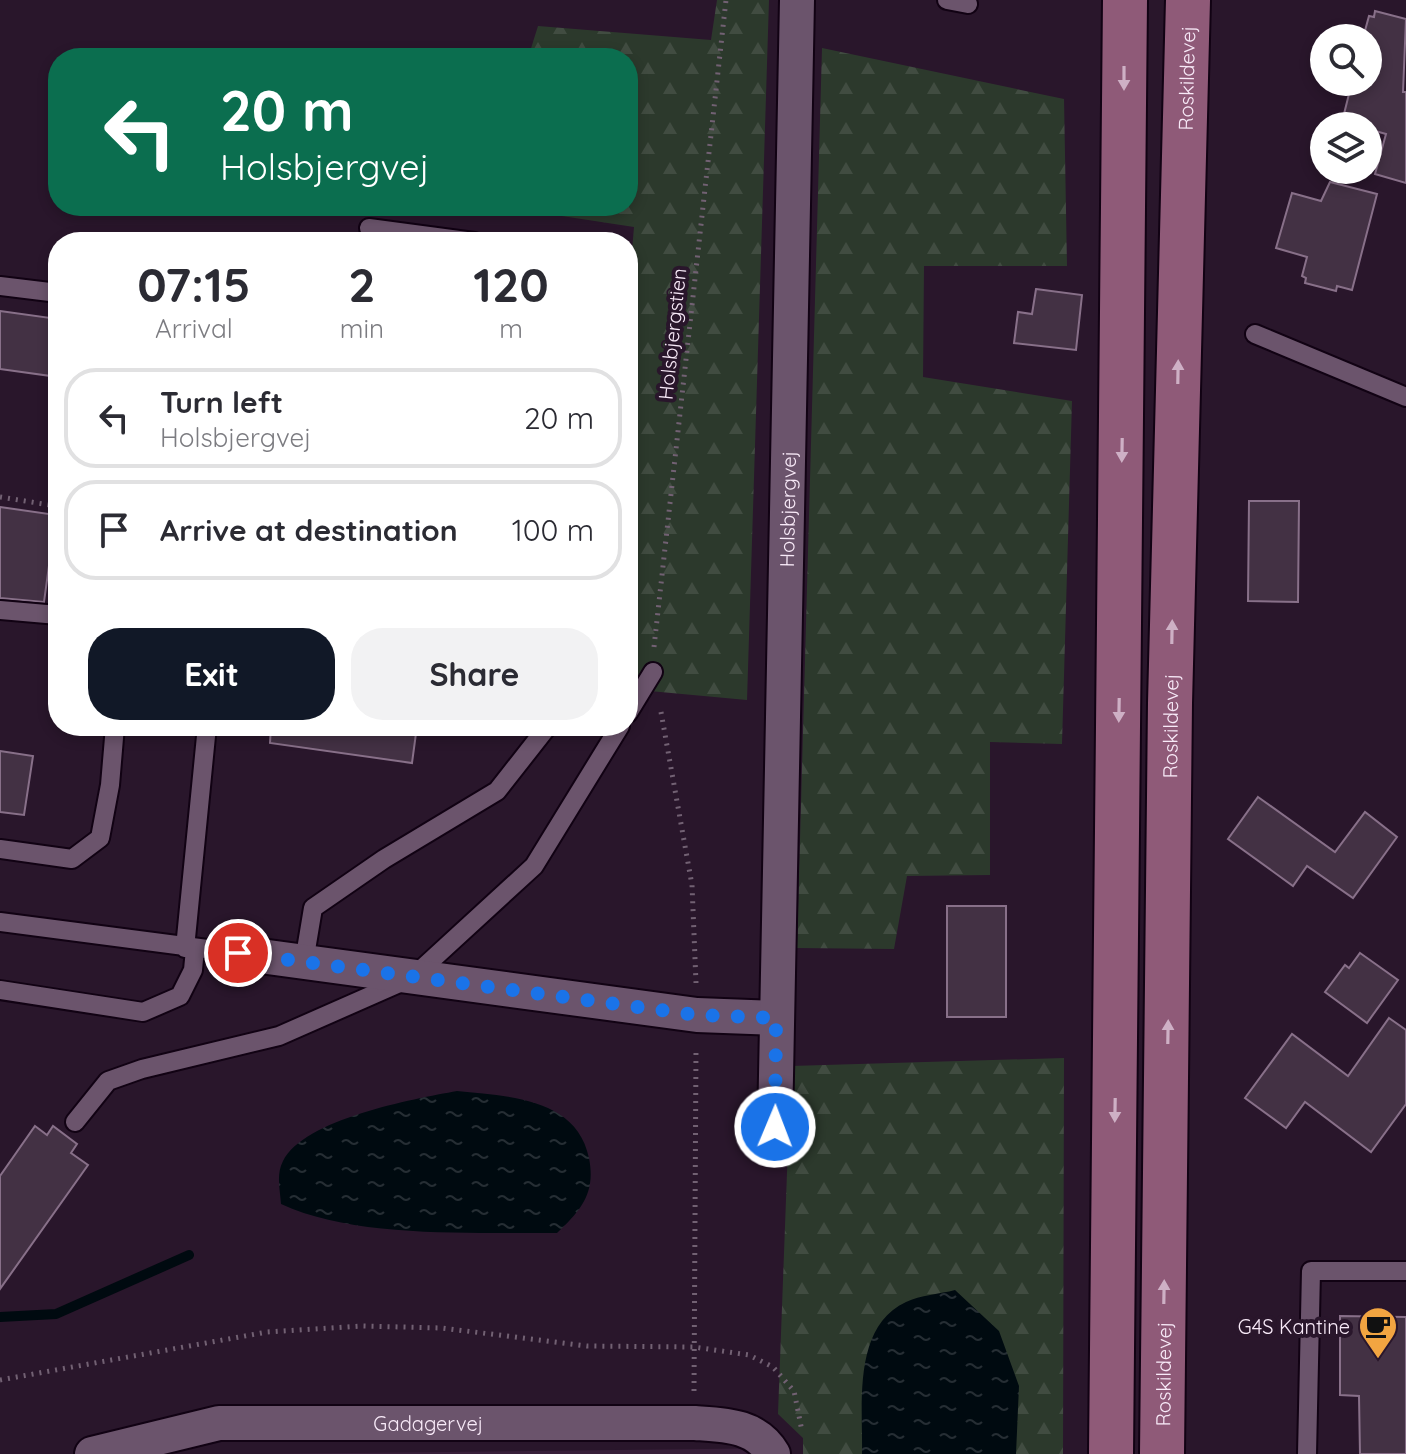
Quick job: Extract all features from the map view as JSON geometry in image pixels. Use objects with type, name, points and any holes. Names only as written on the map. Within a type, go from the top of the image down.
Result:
[{"type":"main road","points":[[1111,1454],[1125,0]]},
{"type":"main road","name":"Roskildevej","points":[[1162,1454],[1170,703],[1188,0]]},
{"type":"street","name":"Holsbjergvej","points":[[775,1127],[797,0]]},
{"type":"street","points":[[238,953],[697,1015],[776,1018]]},
{"type":"street","name":"Gadagervej","points":[[92,1454],[219,1423],[695,1423],[735,1425],[769,1448]]},
{"type":"lane","points":[[947,0],[968,4]]},
{"type":"lane","points":[[369,228],[399,232]]},
{"type":"lane","points":[[0,286],[48,292]]},
{"type":"lane","points":[[1255,334],[1406,397]]},
{"type":"lane","points":[[0,610],[48,614]]},
{"type":"lane","points":[[638,697],[653,672]]},
{"type":"lane","points":[[0,849],[72,859],[100,838],[110,785],[114,736]]},
{"type":"lane","points":[[0,990],[143,1012],[180,996],[193,970],[190,948],[206,736]]},
{"type":"lane","points":[[304,962],[313,908],[384,859],[497,791],[540,736]]},
{"type":"lane","points":[[75,1122],[108,1081],[142,1069],[279,1036],[413,977],[534,866],[614,736]]},
{"type":"lane","points":[[0,922],[238,953]]},
{"type":"lane","points":[[1307,1454],[1311,1271],[1406,1271]]},
{"type":"path","name":"Holsbjergstien","points":[[653,672],[726,0]]},
{"type":"path","points":[[0,497],[48,505]]},
{"type":"path","points":[[0,1380],[267,1332],[362,1326],[442,1328],[587,1346],[694,1347],[749,1355],[773,1367],[794,1391],[803,1438]]},
{"type":"path","points":[[694,1347],[695,1423]]},
{"type":"shaded area","points":[[790,1448],[790,1454],[259,1454]]},
{"type":"green space","points":[[717,0],[769,0],[747,700],[638,690],[638,232],[634,232],[634,227],[562,216],[638,216],[638,48],[531,48],[538,26],[711,40]]},
{"type":"green space","points":[[822,48],[1064,99],[1067,266],[924,266],[923,377],[1072,401],[1062,744],[990,742],[990,875],[907,876],[894,949],[797,948]]},
{"type":"green space","points":[[1064,1058],[1063,1454],[803,1454],[803,1438],[778,1414],[791,1066]]},
{"type":"water","points":[[457,1091],[538,1104],[570,1123],[582,1138],[591,1170],[588,1191],[580,1208],[557,1233],[453,1233],[379,1228],[311,1215],[281,1204],[279,1177],[283,1161],[295,1146],[313,1133],[361,1113]]},
{"type":"water","points":[[955,1290],[999,1331],[1019,1386],[1016,1454],[862,1454],[864,1369],[876,1329],[889,1314],[906,1302]]},
{"type":"building","points":[[1375,11],[1406,19],[1403,92],[1406,92],[1406,183],[1382,176],[1382,149],[1386,134],[1382,133],[1382,112],[1344,112],[1348,96],[1382,96],[1382,24],[1367,24],[1369,16],[1374,17]]},
{"type":"building","points":[[1329,184],[1377,194],[1352,290],[1337,286],[1336,291],[1305,283],[1306,278],[1302,276],[1307,257],[1276,248],[1292,193],[1321,201]]},
{"type":"building","points":[[1036,289],[1082,295],[1076,350],[1014,343],[1018,312],[1032,314]]},
{"type":"building","points":[[0,311],[48,318],[48,376],[0,369]]},
{"type":"building","points":[[1249,501],[1299,501],[1298,602],[1248,601]]},
{"type":"building","points":[[0,507],[48,514],[48,573],[44,602],[0,598]]},
{"type":"building","points":[[270,736],[416,736],[412,763],[270,743]]},
{"type":"building","points":[[0,751],[33,756],[24,815],[0,812]]},
{"type":"building","points":[[1258,797],[1335,852],[1365,812],[1397,837],[1353,898],[1307,866],[1293,886],[1228,839]]},
{"type":"building","points":[[947,906],[1006,906],[1006,1017],[947,1017]]},
{"type":"building","points":[[1360,953],[1398,980],[1367,1023],[1325,992],[1345,965],[1349,968]]},
{"type":"building","points":[[1389,1018],[1406,1030],[1406,1104],[1371,1152],[1305,1102],[1286,1128],[1245,1098],[1292,1034],[1348,1076]]},
{"type":"building","points":[[35,1126],[47,1135],[53,1126],[77,1144],[71,1153],[88,1165],[0,1289],[0,1176]]},
{"type":"building","points":[[1340,1316],[1406,1317],[1406,1454],[1360,1454],[1359,1396],[1340,1395]]},
{"type":"waterway","points":[[0,1317],[56,1314],[189,1255]]},
{"type":"place","name":"G4S Kantine","points":[[1378,1360]]},
{"type":"route","points":[[238,953],[697,1015],[776,1018],[775,1127]]}]
